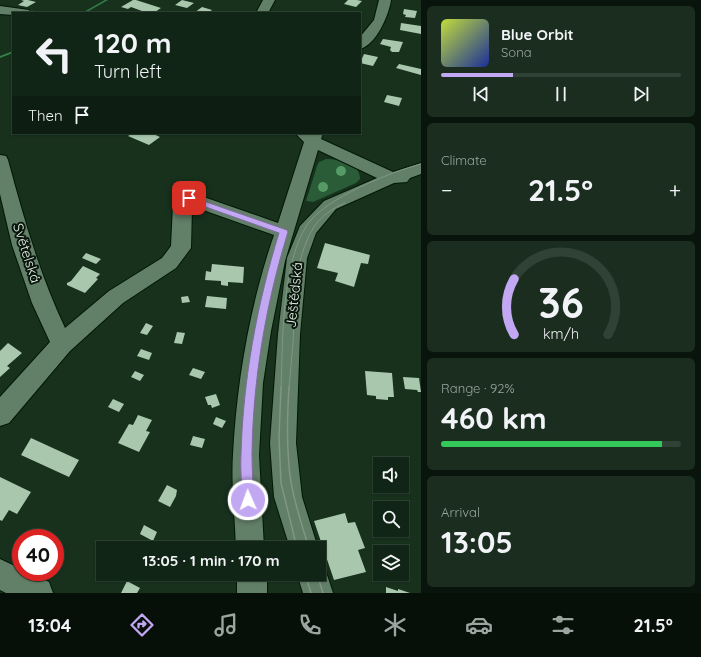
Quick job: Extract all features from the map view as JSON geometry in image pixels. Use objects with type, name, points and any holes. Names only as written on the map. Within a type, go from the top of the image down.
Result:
[{"type":"street","points":[[262,12],[268,0]]},
{"type":"street","points":[[361,44],[376,28],[384,13],[385,0]]},
{"type":"street","points":[[0,10],[17,12]]},
{"type":"street","name":"Ještědská","points":[[250,541],[246,455],[251,383],[260,331],[275,261],[310,136],[392,178]]},
{"type":"street","name":"Světelská","points":[[0,160],[22,245],[43,303],[62,344]]},
{"type":"street","points":[[392,178],[421,168]]},
{"type":"street","points":[[392,178],[421,178]]},
{"type":"street","name":"Ještědská","points":[[302,541],[288,497],[283,443],[289,334],[297,258],[307,230],[330,205],[392,178]]},
{"type":"street","points":[[0,415],[62,344],[116,297],[169,263],[181,248],[182,205],[189,198],[284,232]]},
{"type":"street","points":[[0,574],[38,593]]},
{"type":"street","points":[[252,581],[252,593]]},
{"type":"street","points":[[314,581],[318,593]]},
{"type":"green space","points":[[326,159],[348,163],[357,169],[360,179],[356,183],[313,202],[306,201],[317,166],[319,162]]},
{"type":"building","points":[[21,0],[36,2],[27,7],[18,5],[24,1]]},
{"type":"building","points":[[133,0],[136,0],[161,8],[155,12],[140,12],[142,11],[131,7],[128,9],[121,7]]},
{"type":"building","points":[[182,0],[194,3],[187,8],[175,5]]},
{"type":"building","points":[[348,0],[362,1],[356,7],[344,4]]},
{"type":"building","points":[[202,7],[212,10],[209,12],[195,12]]},
{"type":"building","points":[[404,9],[417,11],[415,18],[405,17],[406,15],[403,14]]},
{"type":"building","points":[[401,23],[421,26],[421,34],[400,30]]},
{"type":"building","points":[[383,39],[403,42],[399,52],[392,52],[390,50],[391,47],[380,44]]},
{"type":"building","points":[[364,54],[378,57],[373,66],[361,63]]},
{"type":"building","points":[[399,64],[421,69],[421,75],[396,68]]},
{"type":"building","points":[[387,95],[402,98],[399,106],[384,102]]},
{"type":"building","points":[[131,134],[153,134],[160,137],[149,145],[128,136]]},
{"type":"building","points":[[325,243],[370,255],[368,264],[361,263],[354,287],[335,281],[338,273],[317,268]]},
{"type":"building","points":[[86,253],[101,259],[96,264],[82,258]]},
{"type":"building","points":[[212,264],[244,267],[243,283],[228,282],[228,286],[221,285],[221,281],[205,280],[206,271],[211,272]]},
{"type":"building","points":[[83,266],[100,274],[96,278],[98,279],[85,293],[67,285],[67,283],[71,281]]},
{"type":"building","points":[[188,296],[190,302],[182,303],[181,297]]},
{"type":"building","points":[[207,296],[227,298],[226,309],[205,307]]},
{"type":"building","points":[[146,323],[153,326],[147,335],[140,333]]},
{"type":"building","points":[[177,332],[185,333],[182,344],[174,343]]},
{"type":"building","points":[[8,343],[22,353],[7,366],[10,368],[0,377],[0,351]]},
{"type":"building","points":[[141,349],[152,353],[149,360],[137,356]]},
{"type":"building","points":[[193,368],[205,372],[201,379],[189,375]]},
{"type":"building","points":[[135,371],[144,375],[140,381],[131,377]]},
{"type":"building","points":[[365,371],[392,373],[394,397],[388,397],[388,400],[376,399],[376,396],[367,395]]},
{"type":"building","points":[[403,377],[419,378],[421,392],[418,392],[417,390],[405,389]]},
{"type":"building","points":[[216,394],[220,405],[212,408],[211,405],[208,405],[205,397]]},
{"type":"building","points":[[113,399],[124,404],[119,412],[108,407]]},
{"type":"building","points":[[138,415],[152,420],[146,431],[150,432],[139,452],[118,443],[129,424],[133,425]]},
{"type":"building","points":[[216,417],[226,421],[222,428],[213,424]]},
{"type":"building","points":[[193,436],[205,439],[202,448],[190,445]]},
{"type":"building","points":[[31,438],[79,460],[69,477],[21,455]]},
{"type":"building","points":[[0,477],[31,492],[17,514],[9,510],[2,521],[0,520]]},
{"type":"building","points":[[167,485],[177,490],[176,496],[170,507],[158,501]]},
{"type":"building","points":[[345,513],[348,523],[355,522],[365,548],[358,550],[366,572],[334,580],[326,556],[326,541],[321,541],[314,521]]},
{"type":"building","points":[[144,525],[157,532],[153,541],[140,534]]},
{"type":"building","points":[[127,581],[140,588],[137,593],[121,593]]},
{"type":"building","points":[[386,587],[398,591],[398,589],[410,593],[386,593]]},
{"type":"waterway","points":[[85,12],[107,0]]},
{"type":"waterway","points":[[25,11],[34,12]]},
{"type":"waterway","points":[[0,57],[12,52]]},
{"type":"tram line","points":[[281,388],[283,326],[288,282],[292,261],[298,242],[307,225],[328,205],[343,196],[393,173],[421,164]]},
{"type":"tram line","points":[[289,388],[296,283],[302,254],[307,240],[320,219],[336,207],[345,203]]},
{"type":"tram line","points":[[281,387],[279,438],[281,483],[295,541]]},
{"type":"tram line","points":[[289,387],[287,435],[289,470],[299,515],[307,541]]},
{"type":"tram line","points":[[307,581],[311,593]]},
{"type":"tram line","points":[[319,581],[323,593]]},
{"type":"route","points":[[189,198],[284,232],[275,261],[260,331],[251,383],[246,455],[248,500]]}]
